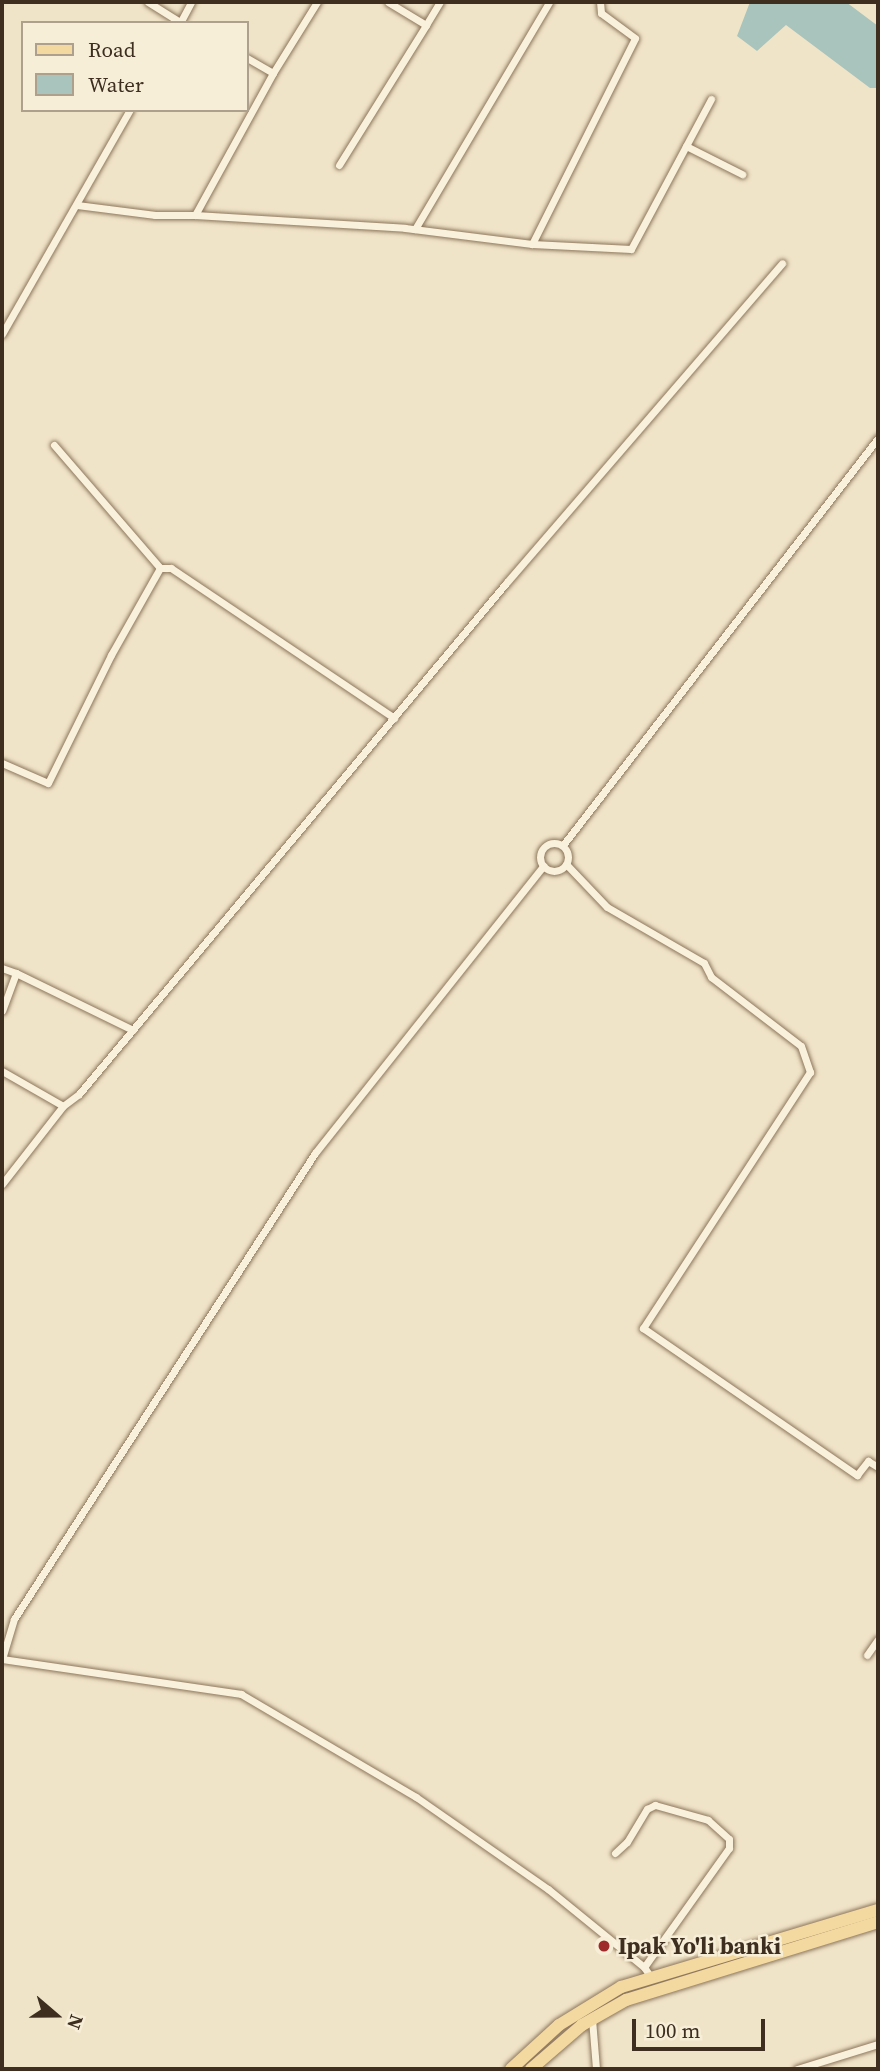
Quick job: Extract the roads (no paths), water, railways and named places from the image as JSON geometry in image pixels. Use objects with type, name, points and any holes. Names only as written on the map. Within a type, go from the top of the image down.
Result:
[{"type":"main road","points":[[511,2069],[576,2012],[648,1972],[878,1910]]},
{"type":"main road","points":[[531,2069],[592,2019],[626,2000],[878,1922]]},
{"type":"street","points":[[148,2],[177,21]]},
{"type":"street","points":[[181,21],[191,2]]},
{"type":"street","points":[[195,215],[273,73],[317,2]]},
{"type":"street","points":[[387,2],[426,24]]},
{"type":"street","points":[[339,165],[440,2]]},
{"type":"street","points":[[415,229],[550,2]]},
{"type":"street","points":[[532,244],[635,38],[601,13],[600,2]]},
{"type":"street","points":[[248,59],[273,73]]},
{"type":"street","points":[[77,205],[155,215],[195,215],[415,229],[532,244],[631,249],[711,99]]},
{"type":"street","points":[[2,334],[129,112]]},
{"type":"street","points":[[686,146],[742,174]]},
{"type":"street","points":[[2,1184],[63,1106],[133,1030],[394,718],[782,263]]},
{"type":"street","points":[[563,845],[878,438]]},
{"type":"street","points":[[54,445],[160,568],[171,568],[394,718]]},
{"type":"street","points":[[2,763],[48,783],[111,655],[160,568]]},
{"type":"street","points":[[546,845],[563,845],[569,856],[566,864],[555,871],[543,866],[540,857],[546,845]]},
{"type":"street","points":[[566,864],[607,907],[704,963],[711,977],[801,1046],[810,1072],[643,1328],[857,1475],[868,1461],[878,1467]]},
{"type":"street","points":[[543,866],[315,1153],[14,1619],[2,1659],[241,1694],[416,1797],[548,1889],[648,1972],[658,1992]]},
{"type":"street","points":[[2,968],[133,1030]]},
{"type":"street","points":[[2,1011],[16,973]]},
{"type":"street","points":[[2,1072],[63,1106]]},
{"type":"street","points":[[867,1655],[878,1639]]},
{"type":"street","points":[[615,1853],[627,1842],[647,1809],[655,1805],[708,1820],[729,1839],[729,1848],[648,1972]]},
{"type":"street","points":[[592,2019],[596,2069]]},
{"type":"street","points":[[797,2069],[878,2044]]},
{"type":"water","points":[[750,2],[846,2],[878,26],[878,88],[870,88],[786,25],[757,51],[737,36]]},
{"type":"place","name":"Ipak Yo'li banki","points":[[604,1946]]}]
